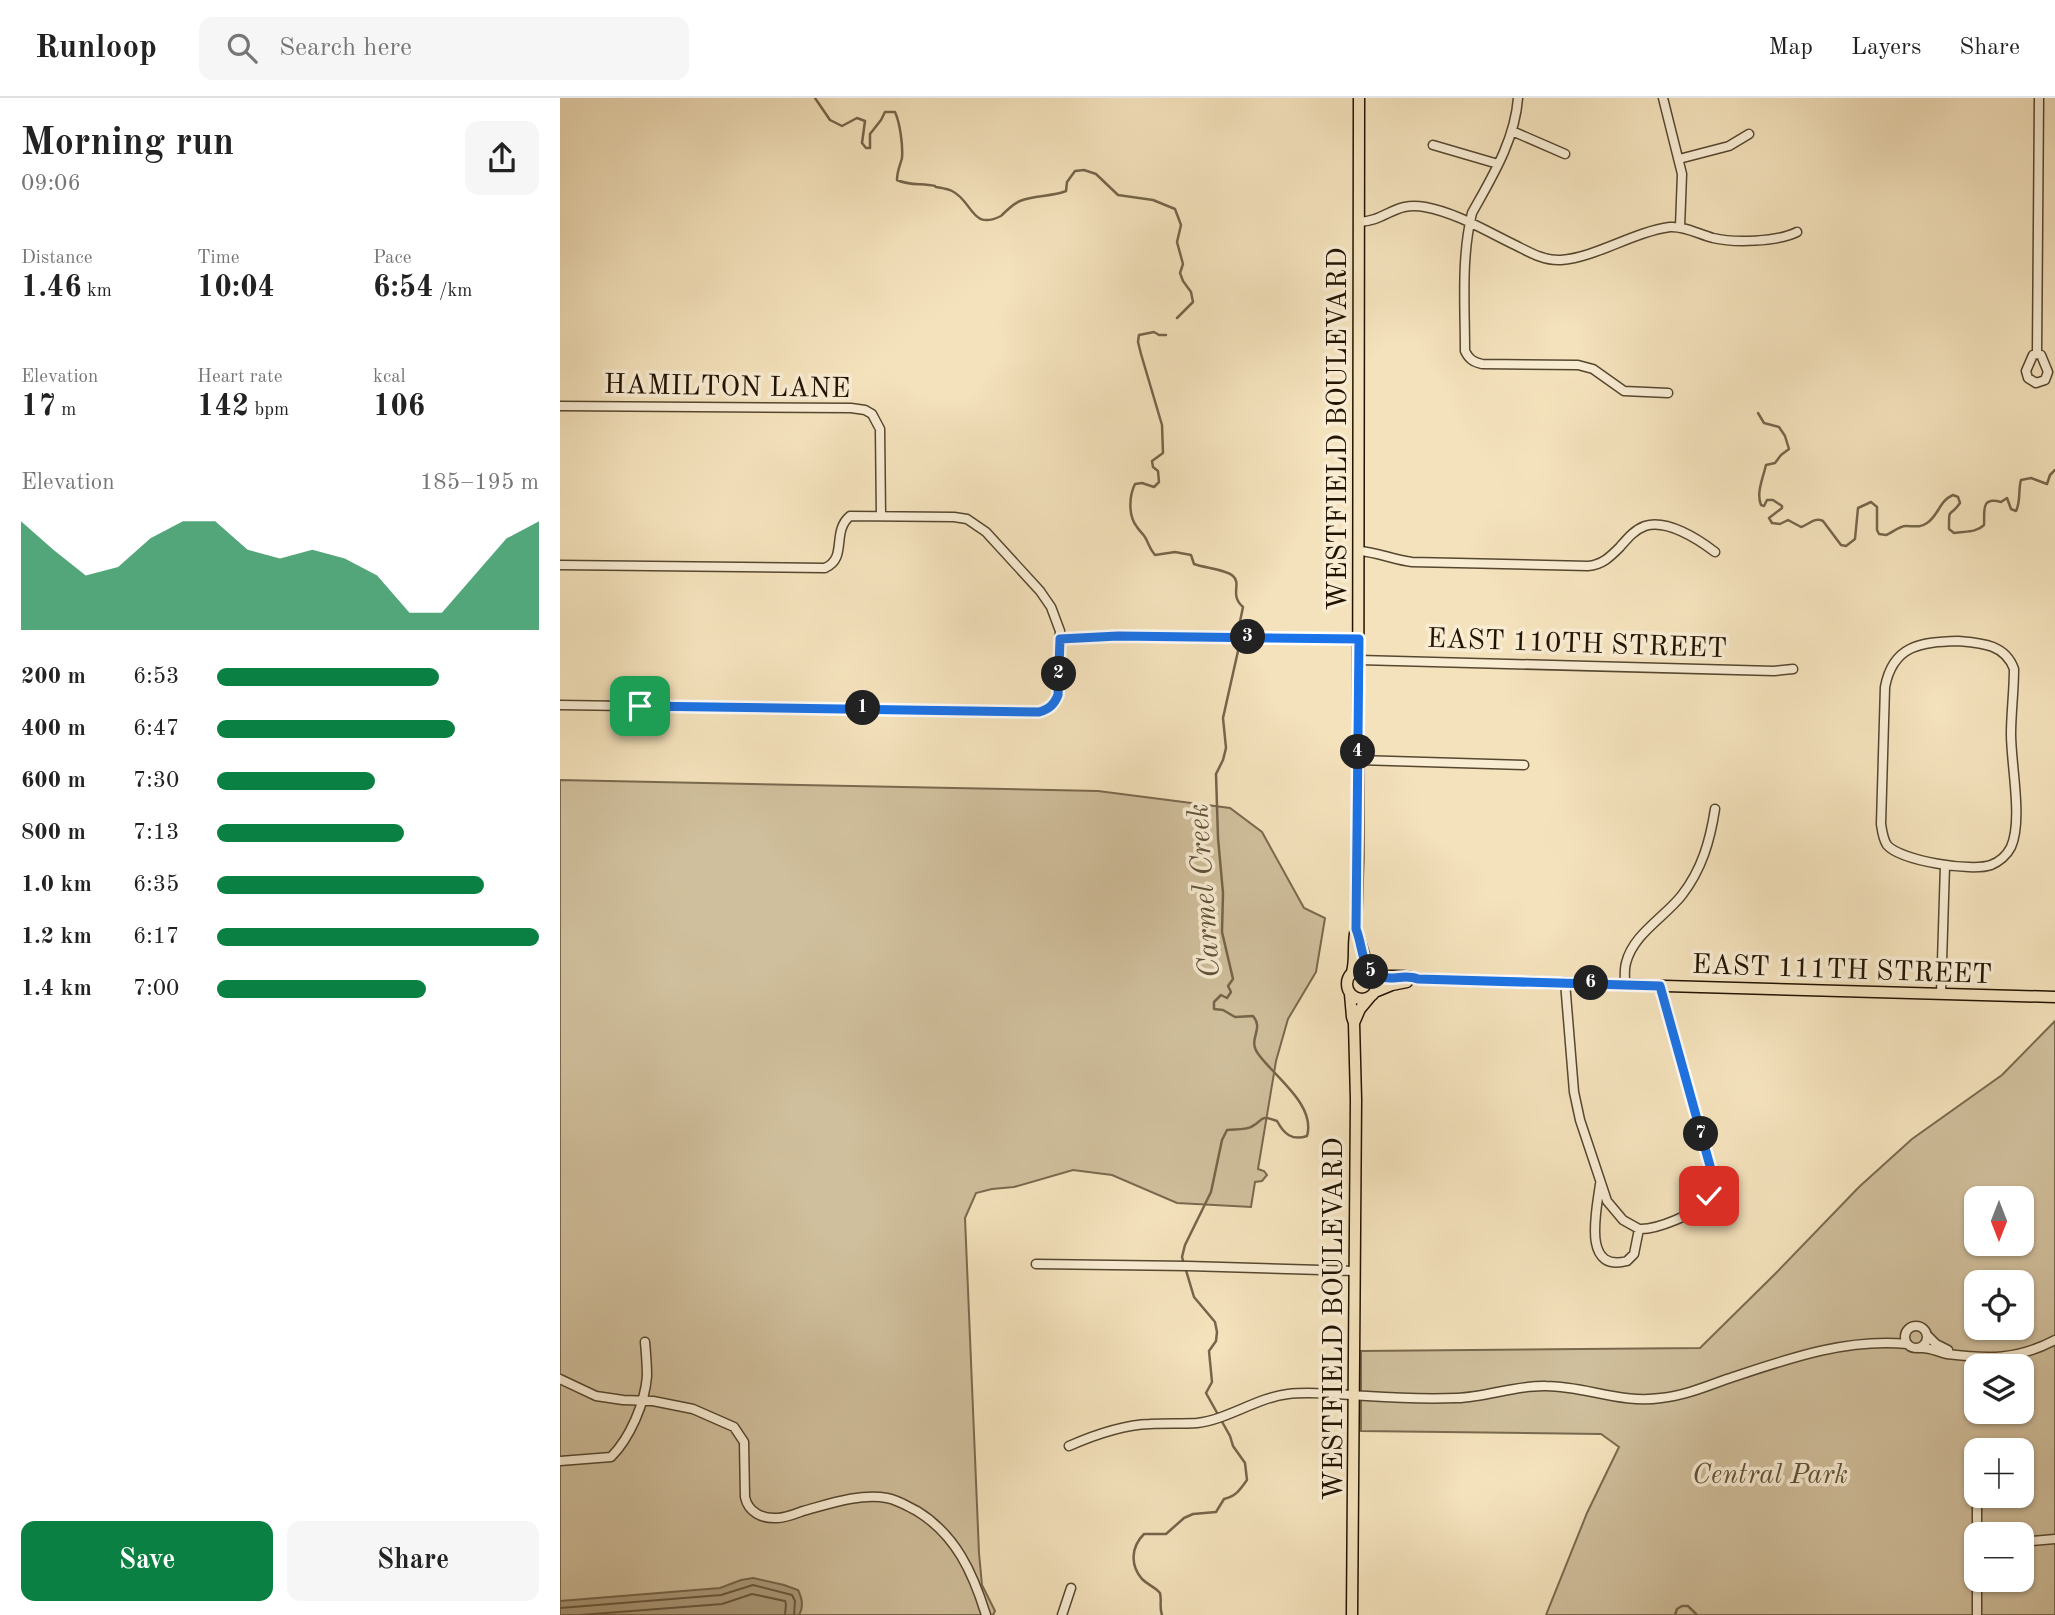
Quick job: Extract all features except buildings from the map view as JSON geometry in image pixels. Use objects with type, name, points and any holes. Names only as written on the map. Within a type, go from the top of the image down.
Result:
[{"type":"main road","name":"WESTFIELD BOULEVARD","points":[[1352,972],[1356,929],[1359,660],[1359,98]]},
{"type":"main road","name":"WESTFIELD BOULEVARD","points":[[1356,929],[1372,973]]},
{"type":"main road","points":[[1354,1023],[1360,1009],[1373,995],[1377,982],[1372,973],[1362,969],[1352,972],[1347,983],[1350,994],[1359,999],[1373,995]]},
{"type":"main road","name":"EAST 111TH STREET","points":[[1372,973],[1390,978],[1411,976],[1418,979]]},
{"type":"main road","name":"EAST 111TH STREET","points":[[1373,995],[1392,985],[1418,979],[2055,997]]},
{"type":"main road","name":"WESTFIELD BOULEVARD","points":[[1350,994],[1354,1023],[1356,1100],[1352,1615]]},
{"type":"street","points":[[1518,98],[1512,131],[1472,213],[1464,285],[1465,351],[1471,360],[1482,364],[1578,365],[1593,369],[1624,391],[1668,393]]},
{"type":"street","points":[[1663,98],[1679,159],[1682,187],[1680,227]]},
{"type":"street","points":[[2037,354],[2039,98]]},
{"type":"street","points":[[1512,131],[1565,154]]},
{"type":"street","points":[[1679,159],[1729,146],[1749,134]]},
{"type":"street","points":[[1433,145],[1498,164]]},
{"type":"street","points":[[1359,222],[1370,222],[1410,205],[1447,212],[1530,253],[1559,260],[1663,228],[1680,227],[1724,239],[1770,239],[1797,232]]},
{"type":"street","name":"HAMILTON LANE","points":[[560,406],[865,410],[872,414],[880,429],[881,516]]},
{"type":"street","points":[[560,565],[825,568],[832,565],[838,555],[841,526],[850,516],[954,517],[967,519],[978,526],[1040,590],[1056,620],[1060,639],[1058,695],[1048,709],[1039,712],[560,705]]},
{"type":"street","points":[[1359,551],[1412,562],[1588,566],[1601,564],[1636,531],[1650,525],[1679,531],[1715,552]]},
{"type":"street","points":[[1060,639],[1142,636],[1359,639]]},
{"type":"street","points":[[1931,642],[1980,643],[2000,650],[2010,660],[2014,669],[2011,735],[2014,834],[2010,850],[1993,864],[1945,865],[1900,854],[1883,838],[1881,796],[1885,687],[1890,667],[1901,653],[1908,649],[1931,642]]},
{"type":"street","name":"EAST 110TH STREET","points":[[1359,660],[1762,671],[1793,669]]},
{"type":"street","points":[[1358,760],[1524,765]]},
{"type":"street","points":[[1625,985],[1626,962],[1632,949],[1640,937],[1682,894],[1700,867],[1709,844],[1715,809]]},
{"type":"street","points":[[1941,994],[1945,865]]},
{"type":"street","points":[[1565,982],[1574,1092],[1580,1121],[1607,1201],[1623,1220],[1639,1229],[1651,1229],[1688,1214],[1706,1201],[1713,1185],[1712,1173],[1660,986]]},
{"type":"street","points":[[1600,1182],[1595,1236],[1602,1256],[1610,1262],[1627,1261],[1634,1254],[1639,1229]]},
{"type":"street","points":[[1036,1264],[1355,1271]]},
{"type":"street","points":[[1069,1446],[1094,1435],[1135,1425],[1199,1423],[1222,1418],[1287,1394],[1454,1398],[1548,1386],[1576,1388],[1622,1398],[1662,1398],[1689,1392],[1810,1353],[1877,1342],[1902,1334],[1912,1326],[1920,1326],[1936,1343],[1953,1354]]},
{"type":"street","points":[[1906,1331],[1907,1343],[1912,1348],[1982,1358],[2017,1355],[2055,1340]]},
{"type":"street","points":[[1920,1348],[1925,1344],[1927,1335]]},
{"type":"street","points":[[560,1461],[611,1457],[620,1449],[641,1400],[647,1374],[645,1342]]},
{"type":"street","points":[[1877,1342],[1907,1343]]},
{"type":"street","points":[[560,1379],[596,1396],[670,1403],[693,1409],[734,1427],[744,1442],[744,1497],[747,1506],[756,1513],[767,1517],[786,1517],[867,1497],[899,1502],[921,1514],[941,1529],[955,1545],[967,1565],[986,1615]]},
{"type":"street","points":[[2034,1541],[2055,1539]]},
{"type":"street","points":[[1062,1615],[1071,1588]]},
{"type":"street","points":[[1977,1592],[1977,1615]]},
{"type":"green space","points":[[560,780],[1098,791],[1230,808],[1262,832],[1304,908],[1325,918],[1316,972],[1288,1019],[1276,1061],[1258,1169],[1267,1175],[1262,1181],[1255,1182],[1251,1207],[1177,1203],[1112,1175],[1073,1170],[1014,1187],[976,1193],[965,1218],[979,1553],[982,1585],[995,1611],[993,1615],[560,1615]]},
{"type":"green space","name":"Central Park","points":[[2055,1021],[2055,1615],[1546,1615],[1587,1513],[1619,1447],[1601,1434],[1361,1431],[1361,1351],[1700,1348],[1859,1187],[1912,1139],[2002,1075]]},
{"type":"water","points":[[753,1578],[798,1590],[802,1602],[799,1615],[560,1615],[560,1601],[720,1588]]},
{"type":"waterway","name":"Carmel Creek","points":[[815,98],[830,120],[842,126],[857,118],[865,121],[862,143],[866,148],[870,148],[870,134],[885,112],[895,112],[902,147],[897,180],[935,186]]},
{"type":"waterway","name":"Carmel Creek","points":[[1002,215],[1020,201],[1066,191],[1067,182],[1075,171],[1084,170],[1096,174],[1118,195],[1153,200],[1175,209],[1181,225],[1177,242],[1183,264],[1180,273],[1191,292],[1193,302],[1177,318]]},
{"type":"waterway","name":"Carmel Creek","points":[[936,187],[950,190],[959,196],[973,213],[984,220],[1001,216]]},
{"type":"waterway","name":"Carmel Creek","points":[[1166,335],[1154,332],[1139,335],[1141,354],[1162,425],[1163,453],[1152,461],[1153,467],[1158,471],[1159,482],[1154,487],[1135,484],[1131,500],[1132,517],[1155,555],[1175,552],[1191,555],[1194,564],[1233,576],[1237,598],[1243,607],[1238,631]]},
{"type":"waterway","points":[[1758,413],[1764,423],[1779,427],[1789,449],[1775,463],[1766,465],[1761,485],[1761,505],[1764,506],[1767,500],[1773,500],[1782,506],[1769,518],[1772,523],[1780,524],[1788,520],[1801,527],[1820,520],[1841,545],[1846,546],[1855,539],[1858,508],[1871,502],[1877,507],[1877,530],[1879,534],[1886,535],[1903,526],[1924,525],[1953,495],[1958,497],[1960,503],[1950,514],[1949,529],[1954,533],[1970,531],[1984,525],[1987,503],[2001,502],[2007,498],[2011,509],[2016,511],[2021,480],[2031,478],[2047,484],[2055,470]]},
{"type":"waterway","name":"Carmel Creek","points":[[1162,1615],[1160,1593],[1142,1579],[1135,1568],[1134,1550],[1140,1539],[1144,1534],[1166,1534],[1184,1518],[1193,1514],[1216,1512],[1224,1499],[1237,1492],[1247,1480],[1245,1463],[1233,1446],[1206,1393],[1212,1382],[1209,1351],[1216,1341],[1217,1332],[1215,1322],[1194,1297],[1182,1257],[1185,1245],[1211,1192],[1222,1140],[1227,1130],[1249,1128],[1267,1118],[1277,1121],[1283,1130],[1297,1138],[1307,1136],[1308,1125],[1306,1113],[1300,1103],[1259,1055],[1254,1044],[1257,1026],[1253,1016],[1235,1017],[1223,1010],[1214,1009],[1214,1002],[1221,995],[1227,998],[1231,992],[1228,986],[1233,979],[1222,932],[1223,893],[1216,774],[1226,748],[1223,718],[1238,651],[1236,644]]},
{"type":"waterway","name":"Carmel Creek","points":[[1675,1615],[1677,1609],[1682,1606],[1688,1606],[1697,1615]]},
{"type":"route","points":[[640,706],[1039,712],[1048,709],[1058,695],[1060,639],[1118,636],[1359,639],[1356,929],[1369,971],[1374,975],[1390,978],[1411,976],[1418,979],[1660,986],[1712,1173],[1713,1185],[1709,1196]]}]
